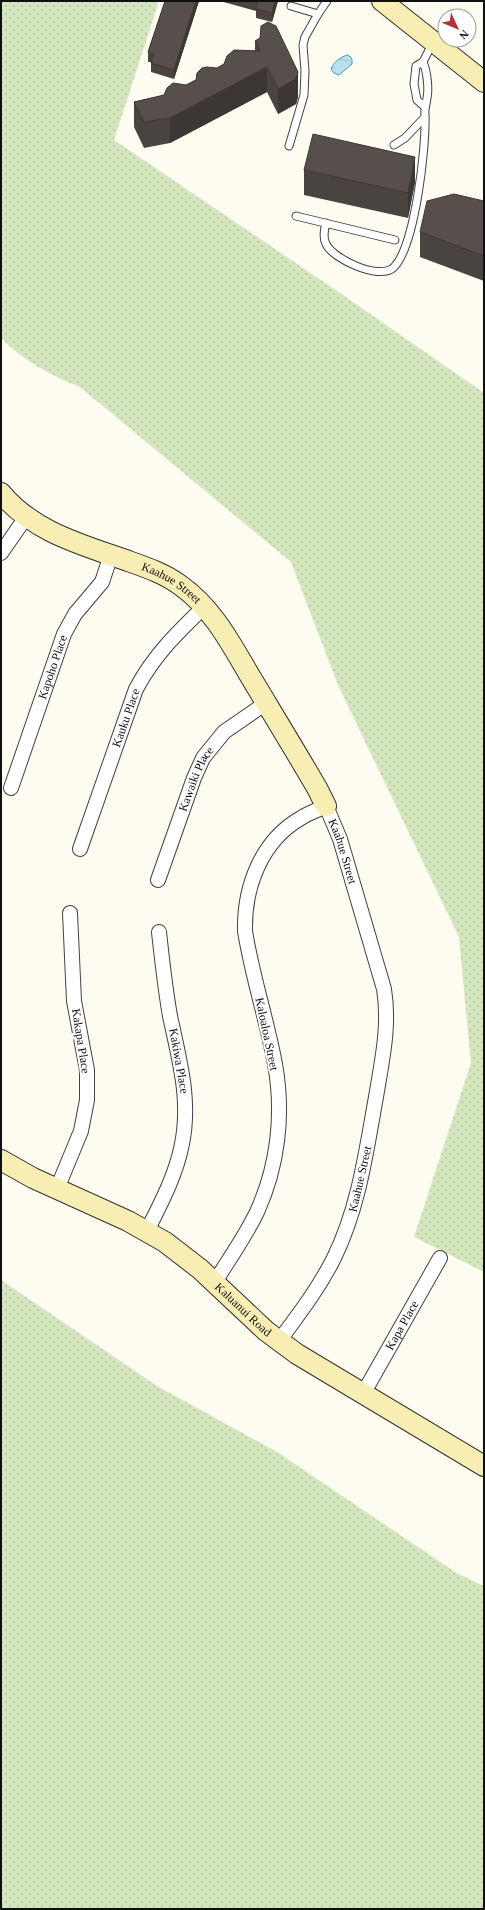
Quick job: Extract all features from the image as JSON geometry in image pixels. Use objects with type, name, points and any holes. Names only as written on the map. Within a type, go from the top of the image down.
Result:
[{"type":"street","points":[[382,1],[484,82]]},
{"type":"street","name":"Kaahue Street","points":[[1,493],[26,517],[52,533],[165,576],[188,591],[205,606],[224,632],[317,788],[340,839],[384,989],[387,1014],[386,1038],[363,1174],[351,1218],[324,1276],[279,1341]]},
{"type":"street","points":[[1,553],[26,517]]},
{"type":"street","name":"Kapoho Place","points":[[10,788],[64,634],[76,614],[102,582],[111,555]]},
{"type":"street","name":"Kauku Place","points":[[80,849],[136,688],[144,673],[162,649],[205,606]]},
{"type":"street","name":"Kawaiki Place","points":[[158,880],[194,778],[203,758],[224,732],[266,703]]},
{"type":"street","name":"Kaloaloa Street","points":[[215,1282],[246,1232],[259,1206],[271,1172],[278,1129],[278,1093],[275,1064],[245,931],[245,916],[249,888],[261,861],[278,837],[301,818],[326,806]]},
{"type":"street","name":"Kakapa Place","points":[[57,1189],[81,1131],[87,1100],[87,1070],[74,1001],[70,913]]},
{"type":"street","name":"Kakiwa Place","points":[[147,1231],[166,1193],[178,1161],[185,1127],[186,1110],[184,1080],[170,1015],[158,932]]},
{"type":"street","name":"Kaluanui Road","points":[[1,1160],[33,1178],[147,1231],[182,1255],[215,1282],[252,1318],[279,1341],[308,1361],[484,1466]]},
{"type":"street","name":"Kapa Place","points":[[364,1394],[440,1258]]},
{"type":"lane","points":[[288,146],[304,95],[305,71],[303,45],[305,37],[327,1]]},
{"type":"lane","points":[[291,6],[318,14]]},
{"type":"lane","points":[[424,106],[417,100],[414,84],[416,66],[423,62],[433,42]]},
{"type":"lane","points":[[326,223],[324,239],[326,245],[329,250],[344,260],[368,270],[383,272],[391,269],[398,262],[412,222],[422,168],[425,117],[424,106],[427,99],[426,69],[423,62]]},
{"type":"lane","points":[[394,145],[405,138],[425,117]]},
{"type":"lane","points":[[296,216],[395,240]]},
{"type":"green space","points":[[1,1],[159,1],[114,140],[337,291],[484,393],[484,1272],[414,1237],[471,1063],[459,937],[338,685],[291,562],[80,387],[58,378],[38,367],[19,354],[1,338]]},
{"type":"green space","points":[[1,1280],[157,1386],[277,1452],[458,1574],[484,1586],[484,1909],[1,1909]]},
{"type":"water","points":[[348,55],[352,59],[352,64],[339,75],[334,73],[331,69],[334,64],[340,58]]},
{"type":"building","points":[[165,1],[196,1],[174,70],[151,63],[153,54],[148,52]]},
{"type":"building","points":[[252,1],[275,1],[272,13],[256,9],[257,2]]},
{"type":"building","points":[[268,22],[276,26],[298,72],[296,79],[278,89],[267,67],[170,118],[144,122],[134,102],[164,95],[167,88],[173,83],[186,85],[196,80],[197,73],[202,68],[217,68],[224,64],[227,56],[234,50],[260,51],[255,41],[260,38],[261,26]]},
{"type":"building","points":[[313,134],[415,157],[408,193],[304,170]]},
{"type":"building","points":[[454,194],[484,201],[484,256],[420,232],[427,201]]}]
